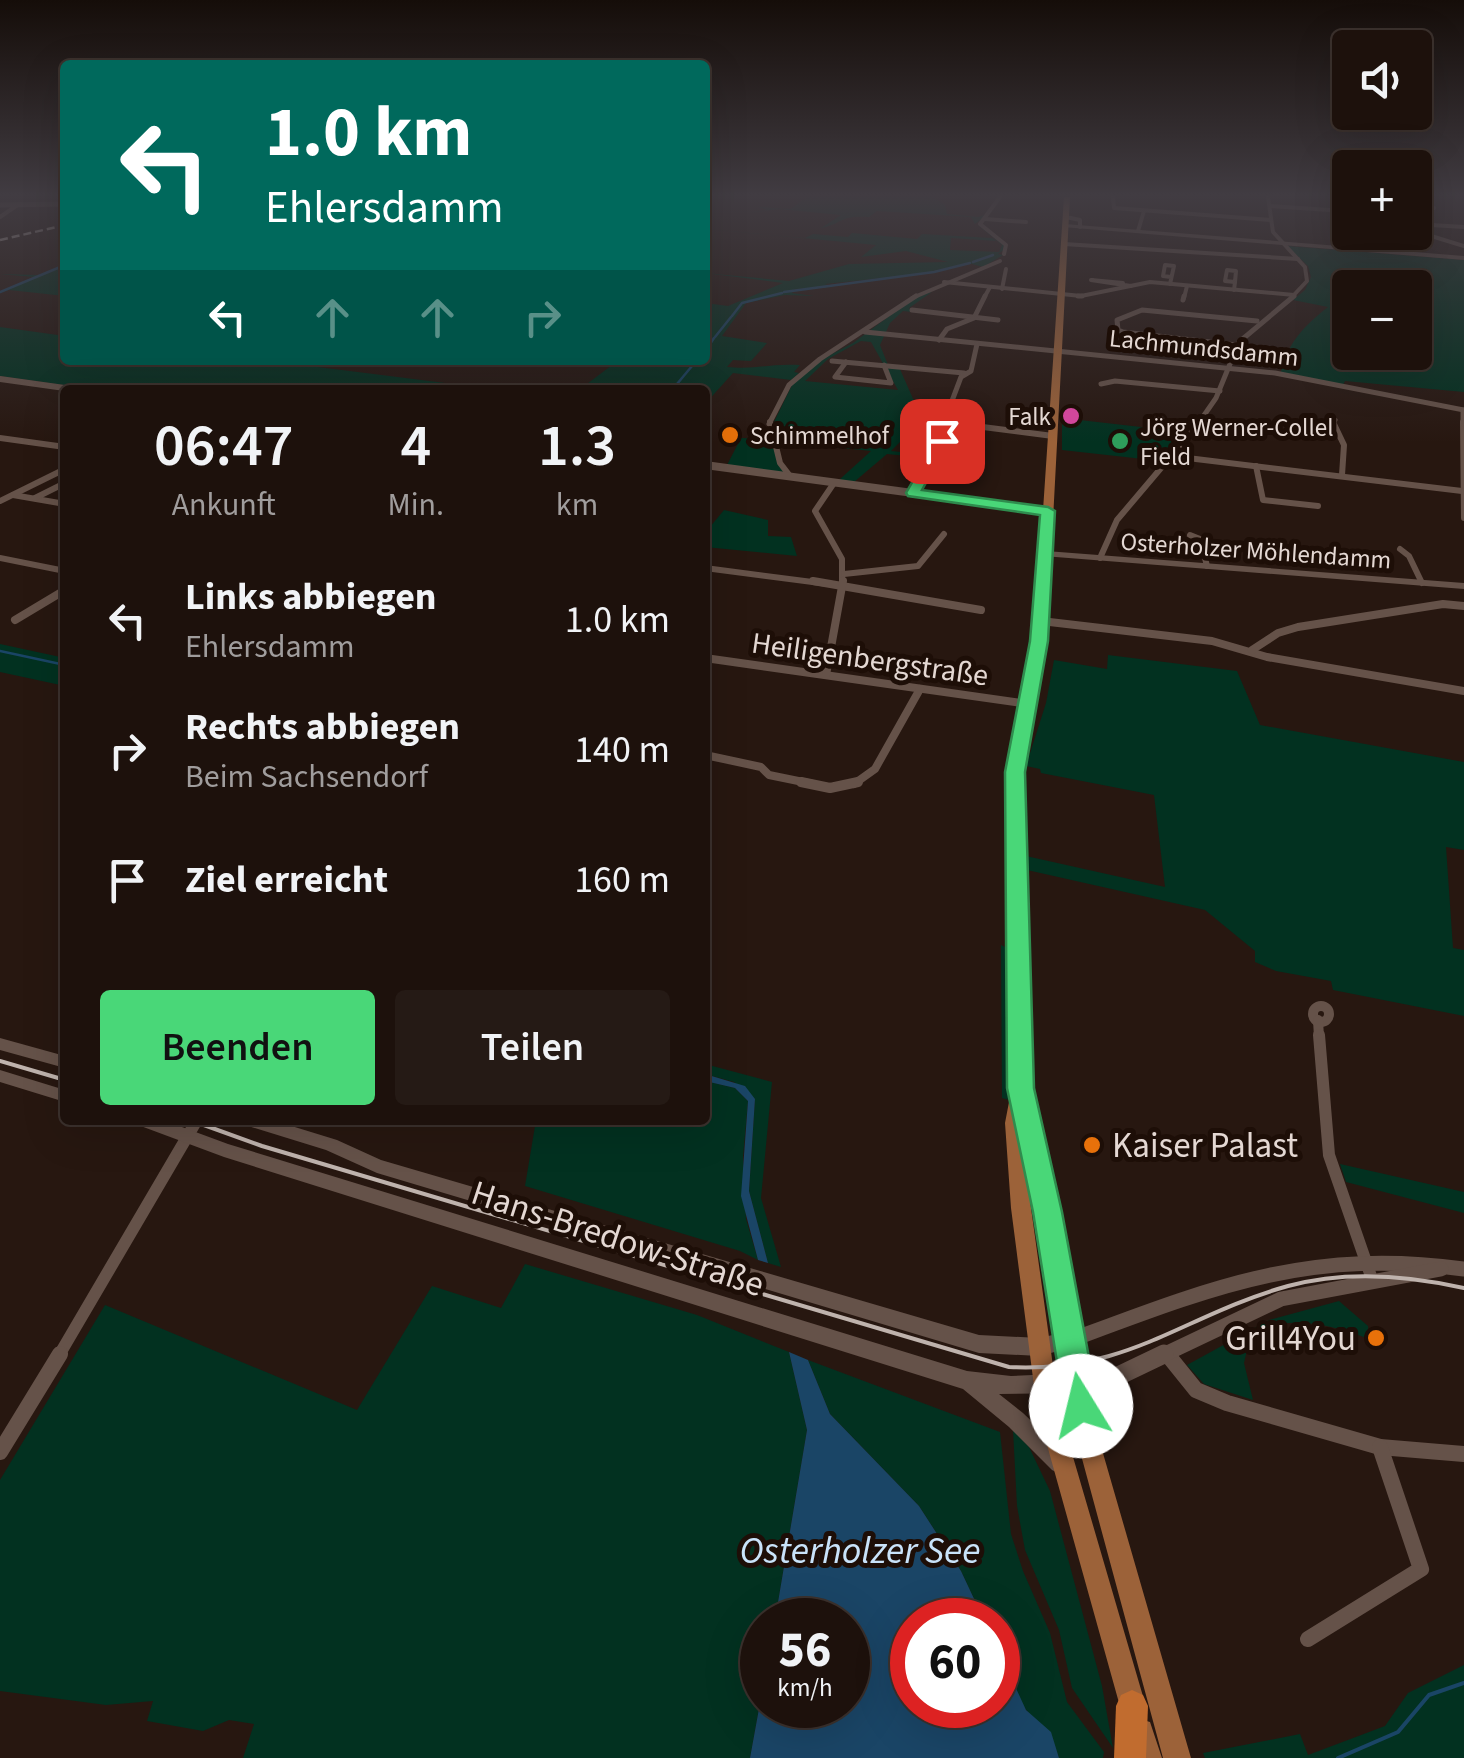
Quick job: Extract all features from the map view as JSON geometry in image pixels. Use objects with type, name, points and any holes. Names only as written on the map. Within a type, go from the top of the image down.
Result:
[{"type":"highway","points":[[1130,1758],[1132,1706]]},
{"type":"main road","points":[[1062,279],[1041,621],[1015,772],[1020,1088],[1015,1139],[1044,1385],[1064,1468],[1148,1758]]},
{"type":"main road","name":"Osterholzer Möhlendamm","points":[[1046,554],[1464,586]]},
{"type":"main road","points":[[0,1044],[60,1061]]},
{"type":"main road","points":[[0,1076],[60,1094]]},
{"type":"main road","points":[[1020,1088],[1085,1429],[1177,1758]]},
{"type":"main road","name":"Hans-Bredow-Straße","points":[[268,1125],[331,1145],[377,1166],[979,1344],[1039,1347],[1071,1340]]},
{"type":"main road","name":"Hans-Bredow-Straße","points":[[192,1128],[967,1381],[1005,1386],[1078,1383]]},
{"type":"main road","points":[[967,1381],[1016,1420],[1064,1468]]},
{"type":"street","points":[[790,476],[780,463],[768,423],[792,382],[913,298],[951,279]]},
{"type":"street","points":[[1002,289],[1004,279]]},
{"type":"street","points":[[1100,558],[1108,535],[1125,510],[1172,456],[1220,391],[1236,345],[1257,321],[1294,295],[1306,279]]},
{"type":"street","points":[[1123,283],[1091,280],[1124,282],[1132,286]]},
{"type":"street","points":[[944,282],[1081,296],[1170,280],[1187,286],[1294,295]]},
{"type":"street","points":[[1234,290],[1235,282]]},
{"type":"street","points":[[1182,300],[1187,286]]},
{"type":"street","points":[[939,340],[946,328],[974,318],[990,287]]},
{"type":"street","points":[[912,310],[998,320]]},
{"type":"street","points":[[1236,345],[1122,332],[1117,320],[1142,310],[1257,321]]},
{"type":"street","name":"Lachmundsdamm","points":[[866,332],[1228,368],[1304,378],[1464,410]]},
{"type":"street","points":[[913,493],[949,424],[960,377],[970,370],[977,344]]},
{"type":"street","points":[[832,360],[965,374]]},
{"type":"street","points":[[846,362],[835,377],[891,383],[884,365]]},
{"type":"street","points":[[0,379],[60,387]]},
{"type":"street","points":[[1100,384],[1116,381],[1220,391]]},
{"type":"street","points":[[1463,512],[1464,410]]},
{"type":"street","points":[[1335,420],[1332,423],[1345,450],[1342,475]]},
{"type":"street","points":[[949,424],[1053,432]]},
{"type":"street","points":[[0,438],[60,447]]},
{"type":"street","points":[[1172,456],[1462,492]]},
{"type":"street","points":[[710,466],[1048,511]]},
{"type":"street","points":[[1256,466],[1263,500],[1318,506]]},
{"type":"street","points":[[0,502],[60,471]]},
{"type":"street","points":[[50,491],[53,475]]},
{"type":"street","points":[[37,498],[41,480]]},
{"type":"street","points":[[826,675],[844,574],[842,559],[815,512],[834,483]]},
{"type":"street","points":[[37,498],[60,486]]},
{"type":"street","points":[[13,495],[60,503]]},
{"type":"street","points":[[844,574],[918,566],[944,534]]},
{"type":"street","points":[[1190,535],[1200,538],[1207,566]]},
{"type":"street","points":[[1400,549],[1409,556],[1422,583]]},
{"type":"street","points":[[1,559],[60,570]]},
{"type":"street","points":[[710,569],[981,610]]},
{"type":"street","points":[[15,620],[60,593]]},
{"type":"street","points":[[1252,650],[1278,633],[1298,627],[1443,604],[1464,606]]},
{"type":"street","points":[[1041,621],[1197,639],[1252,650],[1267,657],[1464,691]]},
{"type":"street","name":"Heiligenbergstraße","points":[[710,659],[1028,704]]},
{"type":"street","points":[[710,757],[761,767],[769,775],[830,788],[852,786],[870,775],[881,760],[920,689]]},
{"type":"street","points":[[1318,1020],[1329,1155],[1372,1282]]},
{"type":"street","points":[[0,1452],[111,1271],[192,1128]]},
{"type":"street","points":[[1071,1340],[1228,1282],[1363,1258],[1406,1258],[1457,1268]]},
{"type":"street","points":[[1078,1383],[1116,1377],[1281,1299],[1457,1268]]},
{"type":"street","points":[[1166,1353],[1196,1390],[1227,1403],[1380,1447],[1464,1454]]},
{"type":"street","points":[[1308,1639],[1422,1569],[1380,1447]]},
{"type":"green space","points":[[30,279],[60,279],[60,295],[9,290],[0,293]]},
{"type":"green space","points":[[752,279],[872,279],[825,284],[834,287],[795,289],[792,293],[814,296],[785,295],[746,303],[722,336],[767,343],[751,361],[733,360],[727,367],[800,365],[794,372],[799,373],[791,380],[733,373],[710,398],[710,385],[586,385],[612,365],[710,365],[710,304],[728,306],[783,283]]},
{"type":"green space","points":[[1310,279],[1332,279],[1332,370],[1432,370],[1432,279],[1464,279],[1464,392],[1345,381],[1343,385],[1281,372],[1298,335],[1328,307],[1293,300]]},
{"type":"green space","points":[[932,292],[909,308],[912,312],[903,311],[890,323],[880,345],[888,365],[899,367],[922,419],[938,421],[920,422],[891,451],[929,455],[928,458],[887,454],[854,482],[839,480],[871,451],[778,441],[772,426],[792,385],[824,358],[853,343],[915,297]],"holes":[[[861,341],[871,342],[898,390],[805,381],[828,359]]]},
{"type":"green space","points":[[0,327],[60,335],[60,365],[302,365],[461,385],[64,385],[0,376]]},
{"type":"green space","name":"Jörg Werner-Collel Field","points":[[1062,418],[1185,432],[1161,461],[1062,450]]},
{"type":"green space","points":[[741,438],[769,439],[785,473],[727,465]]},
{"type":"green space","points":[[724,510],[768,520],[768,536],[791,537],[797,556],[710,547],[710,527]]},
{"type":"green space","points":[[0,644],[60,657],[60,685],[0,672]]},
{"type":"green space","points":[[1108,655],[1237,671],[1260,725],[1464,762],[1464,850],[1446,847],[1453,948],[1464,950],[1464,1016],[1333,990],[1331,981],[1276,971],[1255,962],[1255,951],[1205,910],[1027,870],[1026,856],[1165,887],[1154,795],[1041,773],[1040,769],[1026,766],[1046,703],[1054,660],[1107,669]]},
{"type":"green space","points":[[1001,945],[1009,949],[1009,1100],[1002,1098]]},
{"type":"green space","points":[[710,1065],[772,1082],[761,1198],[781,1267],[768,1263],[749,1191],[755,1099],[734,1082],[710,1075]]},
{"type":"green space","points":[[710,1082],[735,1088],[748,1101],[743,1157],[746,1219],[758,1260],[740,1251],[525,1186],[535,1125],[710,1125]]},
{"type":"green space","points":[[1340,1164],[1464,1192],[1464,1213],[1346,1182]]},
{"type":"green space","points":[[525,1264],[697,1315],[789,1352],[807,1430],[779,1598],[740,1598],[740,1728],[755,1728],[750,1758],[243,1758],[254,1724],[229,1720],[203,1731],[147,1721],[153,1701],[106,1705],[0,1691],[0,1480],[105,1305],[357,1410],[432,1286],[501,1308]]},
{"type":"green space","points":[[1339,1301],[1368,1326],[1369,1339],[1340,1329],[1295,1323],[1251,1333],[1244,1363],[1253,1400],[1204,1384],[1187,1365],[1269,1320]]},
{"type":"green space","points":[[808,1360],[1000,1432],[1011,1534],[1050,1633],[1067,1702],[1104,1752],[1103,1758],[1059,1758],[1050,1737],[1020,1700],[1020,1598],[974,1598],[919,1506],[830,1414]]},
{"type":"green space","points":[[1013,1430],[1029,1447],[1050,1491],[1102,1686],[1113,1748],[1072,1688],[1059,1630],[1025,1550],[1017,1506]]},
{"type":"green space","points":[[1464,1665],[1464,1758],[1205,1758],[1203,1753],[1300,1734],[1308,1755],[1385,1726],[1408,1693]]},
{"type":"water","points":[[710,1076],[745,1086],[755,1099],[749,1191],[768,1263],[758,1260],[741,1196],[748,1101],[735,1088],[710,1082]]},
{"type":"water","name":"Osterholzer See","points":[[789,1352],[808,1360],[830,1414],[919,1506],[974,1598],[890,1598],[890,1728],[1020,1728],[1020,1697],[1026,1710],[1051,1732],[1059,1758],[750,1758],[755,1728],[870,1728],[870,1598],[779,1598],[807,1430]]},
{"type":"waterway","points":[[0,292],[31,279]]},
{"type":"waterway","points":[[784,292],[881,279]]},
{"type":"waterway","points":[[732,316],[742,303],[782,293]]},
{"type":"waterway","points":[[715,337],[731,317]]},
{"type":"waterway","points":[[710,344],[714,338]]},
{"type":"waterway","points":[[676,385],[693,365]]},
{"type":"waterway","points":[[0,651],[60,664]]},
{"type":"waterway","points":[[1338,1758],[1398,1732],[1429,1695],[1464,1683]]},
{"type":"tram line","points":[[0,1061],[60,1079]]},
{"type":"tram line","points":[[204,1125],[262,1146],[1009,1367],[1089,1361],[1122,1352],[1250,1298],[1310,1281],[1376,1276],[1464,1288]]},
{"type":"place","name":"Falk","points":[[1071,416]]},
{"type":"place","name":"Schimmelhof","points":[[730,435]]},
{"type":"place","name":"Jörg Werner-Collel Field","points":[[1120,441]]},
{"type":"place","name":"Kaiser Palast","points":[[1092,1145]]},
{"type":"place","name":"Grill4You","points":[[1376,1338]]},
{"type":"route","points":[[942,441],[913,493],[1048,511],[1039,641],[1015,772],[1020,1088],[1048,1212],[1081,1406]]}]
